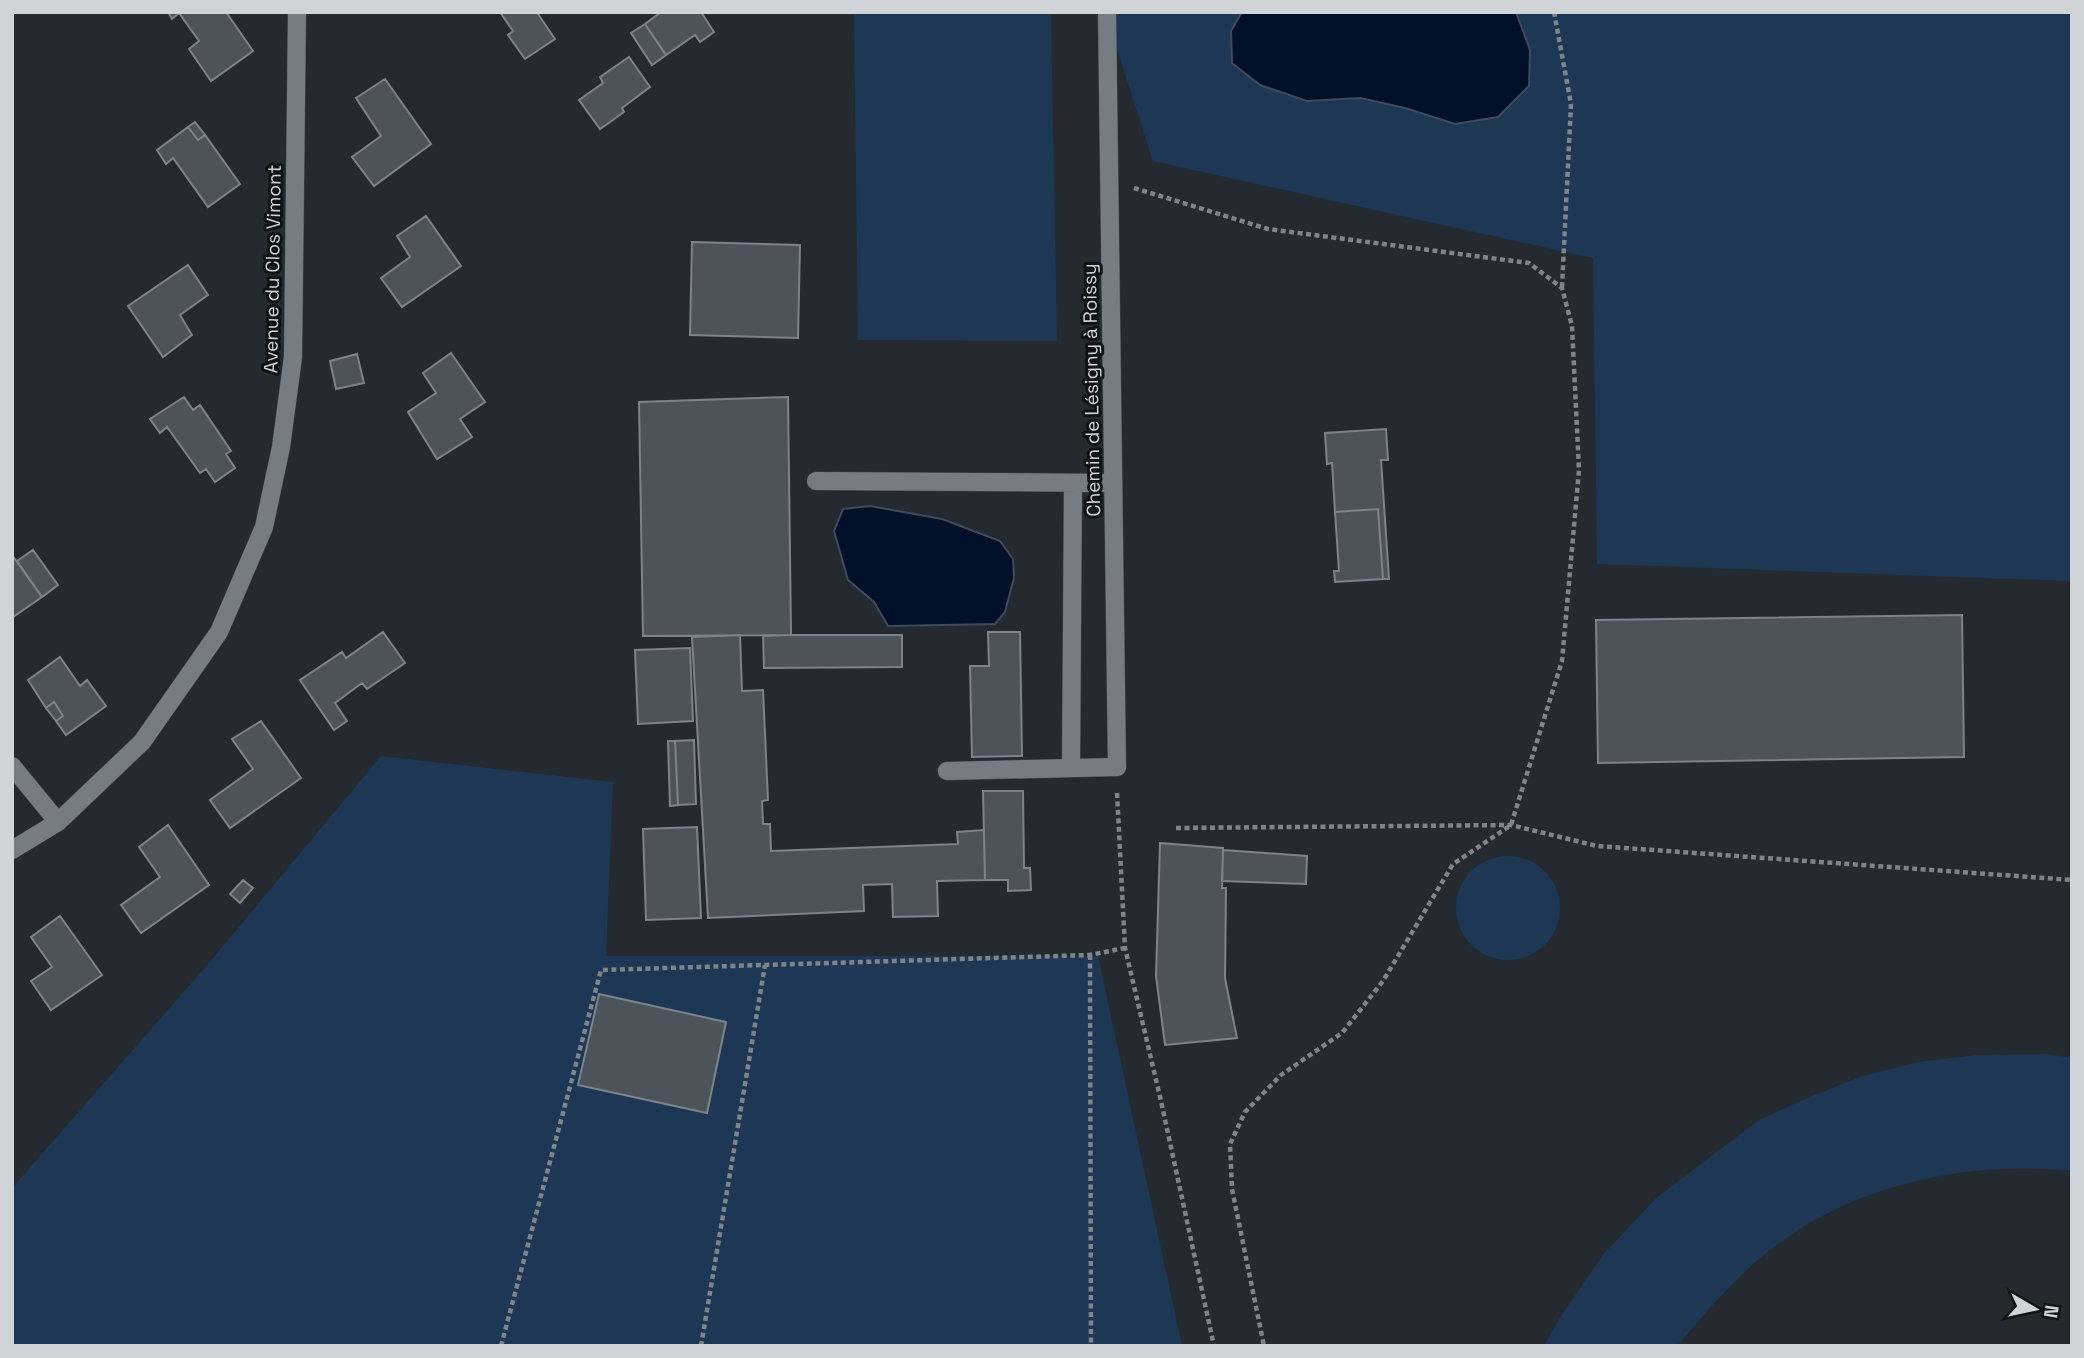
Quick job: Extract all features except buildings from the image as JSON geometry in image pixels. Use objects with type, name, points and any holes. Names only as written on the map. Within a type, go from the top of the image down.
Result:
[{"type":"street","name":"Avenue du Clos Vimont","points":[[12,850],[58,822],[142,742],[219,632],[264,527],[281,447],[293,357],[297,12]]},
{"type":"street","name":"Chemin de Lésigny à Roissy","points":[[1107,12],[1117,767]]},
{"type":"street","points":[[816,481],[1113,483]]},
{"type":"street","points":[[1071,768],[1073,482]]},
{"type":"street","points":[[12,765],[58,822]]},
{"type":"street","points":[[947,771],[1117,767]]},
{"type":"path","points":[[1264,1346],[1232,1189],[1230,1144],[1245,1112],[1280,1075],[1342,1033],[1383,981],[1453,864],[1511,825],[1562,661],[1579,470],[1572,326],[1562,288],[1571,104],[1554,12]]},
{"type":"path","points":[[1110,181],[1268,229],[1529,263],[1562,288]]},
{"type":"path","points":[[1117,767],[1125,948],[1214,1346]]},
{"type":"path","points":[[1176,828],[1511,825],[1597,846],[2072,880]]},
{"type":"path","points":[[501,1346],[601,970],[1090,955],[1125,948]]},
{"type":"path","points":[[1090,955],[1091,1346]]},
{"type":"path","points":[[701,1346],[765,965]]},
{"type":"shaded area","points":[[854,12],[1051,12],[1057,341],[858,340]]},
{"type":"shaded area","points":[[1105,12],[2072,12],[2072,581],[1597,564],[1593,258],[1153,161]]},
{"type":"shaded area","points":[[1242,12],[1516,12],[1530,50],[1529,86],[1498,117],[1455,124],[1405,108],[1360,98],[1307,101],[1260,85],[1232,63],[1231,31]]},
{"type":"shaded area","points":[[870,506],[942,519],[1000,541],[1013,559],[1014,578],[1005,612],[995,624],[888,626],[874,602],[848,580],[834,531],[843,509]]},
{"type":"shaded area","points":[[381,756],[613,782],[606,956],[1098,956],[1182,1346],[12,1346],[12,1188],[209,963]]},
{"type":"shaded area","points":[[1508,856],[1528,860],[1545,871],[1556,888],[1560,908],[1556,928],[1545,945],[1528,956],[1508,960],[1488,956],[1471,945],[1460,928],[1456,908],[1460,888],[1471,871],[1488,860]]},
{"type":"shaded area","points":[[2048,1054],[2072,1058],[2072,1171],[1991,1170],[1951,1174],[1910,1182],[1833,1210],[1798,1230],[1753,1264],[1677,1346],[1544,1346],[1602,1256],[1656,1198],[1759,1120],[1860,1077],[1918,1062],[1978,1055]]}]
